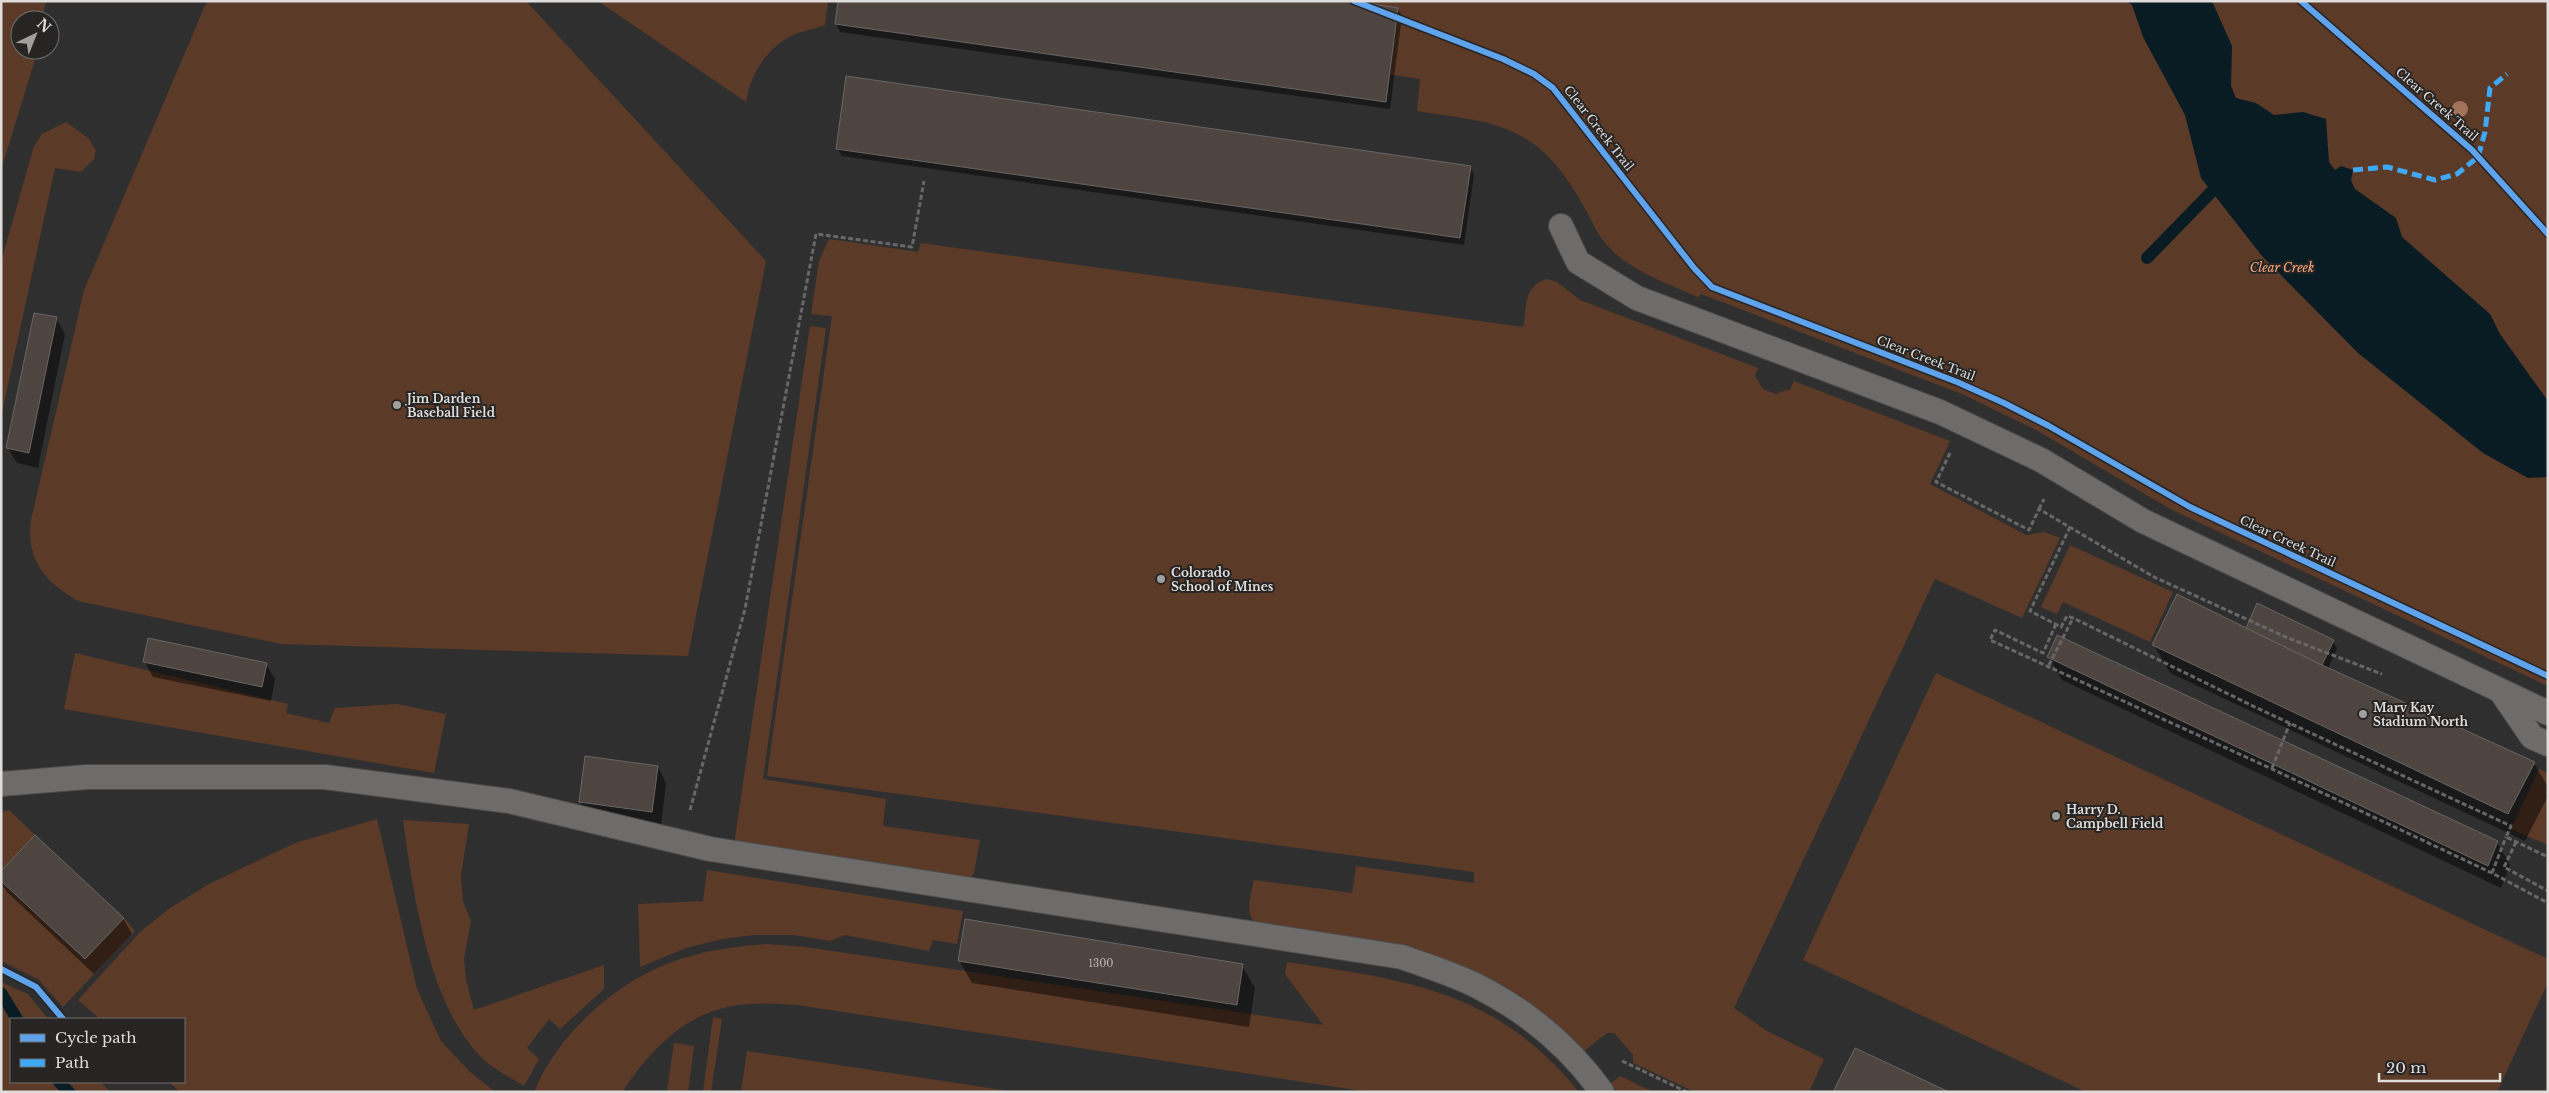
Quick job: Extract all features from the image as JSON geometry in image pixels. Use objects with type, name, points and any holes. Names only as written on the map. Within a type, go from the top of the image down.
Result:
[{"type":"lane","points":[[1561,226],[1578,262],[1637,298],[1931,408],[1964,423],[2041,460],[2143,521],[2548,713]]},
{"type":"lane","points":[[2501,691],[2532,737],[2548,744]]},
{"type":"lane","points":[[1,784],[87,777],[325,777],[510,801],[710,849],[1402,956],[1477,986],[1536,1021],[1583,1065],[1596,1084]]},
{"type":"path","points":[[681,842],[745,608],[816,234],[912,247],[924,181]]},
{"type":"path","points":[[1964,423],[1936,482],[2030,530],[2039,510],[2154,577],[2288,638],[2384,675]]},
{"type":"path","points":[[2070,527],[2030,611],[2061,627],[2067,616],[2073,618],[2290,723],[2511,826],[2492,873]]},
{"type":"path","points":[[2048,665],[2073,618]]},
{"type":"path","points":[[2056,624],[2043,653],[1995,630],[1990,640],[2272,769],[2492,873],[2546,902],[2548,900]]},
{"type":"path","points":[[2272,769],[2290,723]]},
{"type":"path","points":[[2506,837],[2548,856]]},
{"type":"path","points":[[2516,842],[2504,867],[2548,891]]},
{"type":"path","points":[[1596,1084],[1615,1058],[1687,1092]]},
{"type":"green space","points":[[1,1],[46,1],[44,10],[10,10],[10,60],[35,60],[1,170]]},
{"type":"green space","name":"Jim Darden Baseball Field","points":[[207,1],[526,1],[766,261],[688,656],[281,644],[78,601],[56,586],[40,568],[31,547],[31,520],[84,290]]},
{"type":"green space","points":[[598,1],[828,1],[825,25],[791,36],[782,41],[767,55],[755,73],[746,102]]},
{"type":"green space","name":"Clear Creek","points":[[899,1],[2548,1],[2548,686],[2172,510],[2038,431],[1962,394],[1701,294],[1698,297],[1646,274],[1622,259],[1602,239],[1580,200],[1558,167],[1529,141],[1517,134],[1493,125],[1417,111],[1420,79]]},
{"type":"green space","points":[[66,122],[88,138],[96,150],[94,159],[81,172],[55,168],[1,417],[1,262],[34,146],[42,134]]},
{"type":"green space","points":[[829,239],[918,252],[921,243],[1523,327],[1530,292],[1539,282],[1547,279],[1557,282],[1580,300],[1758,368],[1755,376],[1763,389],[1776,394],[1786,390],[1789,391],[1794,381],[1950,441],[1930,484],[2026,535],[2044,532],[2060,538],[2022,618],[1935,579],[1734,1008],[1767,1031],[1824,1059],[1809,1092],[1695,1092],[1633,1063],[1633,1055],[1614,1033],[1607,1033],[1584,1051],[1540,1011],[1509,990],[1257,925],[1251,916],[1250,898],[1254,880],[1352,893],[1356,866],[1474,883],[1474,872],[767,776],[832,316],[811,314],[819,261]]},
{"type":"green space","points":[[810,326],[826,328],[763,779],[886,799],[883,826],[980,840],[974,873],[969,880],[734,845]]},
{"type":"green space","points":[[2070,545],[2173,592],[2150,642],[2063,602],[2057,614],[2041,607]]},
{"type":"green space","points":[[75,653],[288,704],[286,713],[329,723],[335,708],[397,704],[446,714],[434,773],[64,709]]},
{"type":"green space","name":"Harry D. Campbell Field","points":[[1936,673],[2548,959],[2548,982],[2497,1092],[2086,1092],[1803,960]]},
{"type":"green space","points":[[2539,769],[2548,773],[2548,845],[2511,829]]},
{"type":"green space","points":[[9,810],[35,835],[1,871],[1,812]]},
{"type":"green space","points":[[377,819],[417,989],[441,1041],[469,1071],[495,1092],[180,1092],[170,1083],[185,1083],[185,1018],[99,1018],[78,1000],[141,931],[170,908],[209,884],[295,843]]},
{"type":"green space","points":[[403,820],[469,824],[461,875],[463,902],[471,921],[464,959],[466,980],[474,1010],[604,965],[604,989],[560,1029],[549,1019],[527,1048],[539,1059],[524,1086],[480,1056],[462,1033],[447,1006],[435,977],[418,912]]},
{"type":"green space","points":[[707,870],[963,911],[957,944],[933,940],[929,951],[845,935],[830,941],[794,935],[754,935],[722,939],[686,948],[640,967],[638,904],[703,901]]},
{"type":"green space","points":[[1,881],[85,959],[124,918],[135,931],[63,1007],[38,979],[1,961]]},
{"type":"green space","points":[[766,944],[806,947],[1323,1025],[1285,974],[1287,962],[1372,976],[1411,984],[1448,996],[1482,1011],[1516,1032],[1548,1058],[1579,1092],[1369,1092],[797,1005],[756,1004],[738,1005],[721,1009],[704,1014],[688,1023],[672,1034],[656,1049],[638,1069],[623,1092],[534,1092],[545,1069],[560,1047],[596,1008],[617,991],[663,965],[687,957],[726,948]]},
{"type":"green space","points":[[1,982],[28,994],[47,1018],[10,1018],[10,1083],[101,1083],[111,1092],[1,1092]]},
{"type":"green space","points":[[713,1017],[722,1019],[711,1092],[703,1092]]},
{"type":"green space","points":[[674,1043],[694,1046],[688,1092],[667,1091]]},
{"type":"green space","points":[[747,1051],[1015,1092],[741,1092]]},
{"type":"green space","points":[[1620,1076],[1653,1092],[1617,1092],[1611,1083]]},
{"type":"water","name":"Clear Creek","points":[[2127,1],[2212,1],[2232,46],[2231,86],[2236,98],[2256,103],[2274,115],[2303,112],[2326,119],[2329,162],[2335,170],[2341,166],[2353,170],[2351,180],[2355,189],[2396,218],[2402,237],[2490,314],[2500,334],[2548,401],[2548,477],[2528,478],[2483,453],[2358,353],[2262,256],[2201,178],[2185,115],[2143,37],[2132,5]]},
{"type":"building","points":[[838,1],[1354,1],[1398,8],[1386,102],[835,24]]},
{"type":"building","points":[[846,76],[1471,166],[1460,238],[836,149]]},
{"type":"building","points":[[34,313],[57,317],[29,453],[6,448]]},
{"type":"building","name":"Marv Kay Stadium North","points":[[2177,594],[2322,665],[2535,762],[2508,814],[2152,645]]},
{"type":"building","points":[[2257,603],[2334,640],[2322,665],[2246,628]]},
{"type":"building","points":[[2057,635],[2498,841],[2488,866],[2047,657]]},
{"type":"building","points":[[148,638],[267,663],[262,687],[143,662]]},
{"type":"building","points":[[585,756],[658,766],[652,812],[579,802]]},
{"type":"building","points":[[35,835],[124,918],[85,959],[1,881],[1,871]]},
{"type":"building","points":[[965,919],[1243,964],[1237,1005],[958,961]]},
{"type":"building","points":[[1855,1048],[1949,1092],[1833,1092]]},
{"type":"waterway","points":[[2147,258],[2224,179]]},
{"type":"waterway","points":[[1,993],[16,1018]]},
{"type":"waterway","points":[[60,1083],[69,1092]]},
{"type":"marked path","points":[[2353,170],[2387,167],[2435,180],[2457,174],[2478,157],[2485,132],[2490,88],[2507,74]]},
{"type":"cycle path","name":"Clear Creek Trail","points":[[1354,1],[1503,59],[1534,74],[1553,88],[1694,268],[1712,287],[1957,382],[2004,403],[2049,426],[2190,507],[2548,676]]},
{"type":"cycle path","name":"Clear Creek Trail","points":[[2301,1],[2472,150],[2548,234]]},
{"type":"cycle path","points":[[1,969],[36,987],[62,1018]]},
{"type":"place","name":"Jim Darden Baseball Field","points":[[397,405]]},
{"type":"place","name":"Colorado School of Mines","points":[[1161,579]]},
{"type":"place","name":"Marv Kay Stadium North","points":[[2363,714]]},
{"type":"place","name":"Harry D. Campbell Field","points":[[2056,816]]}]
